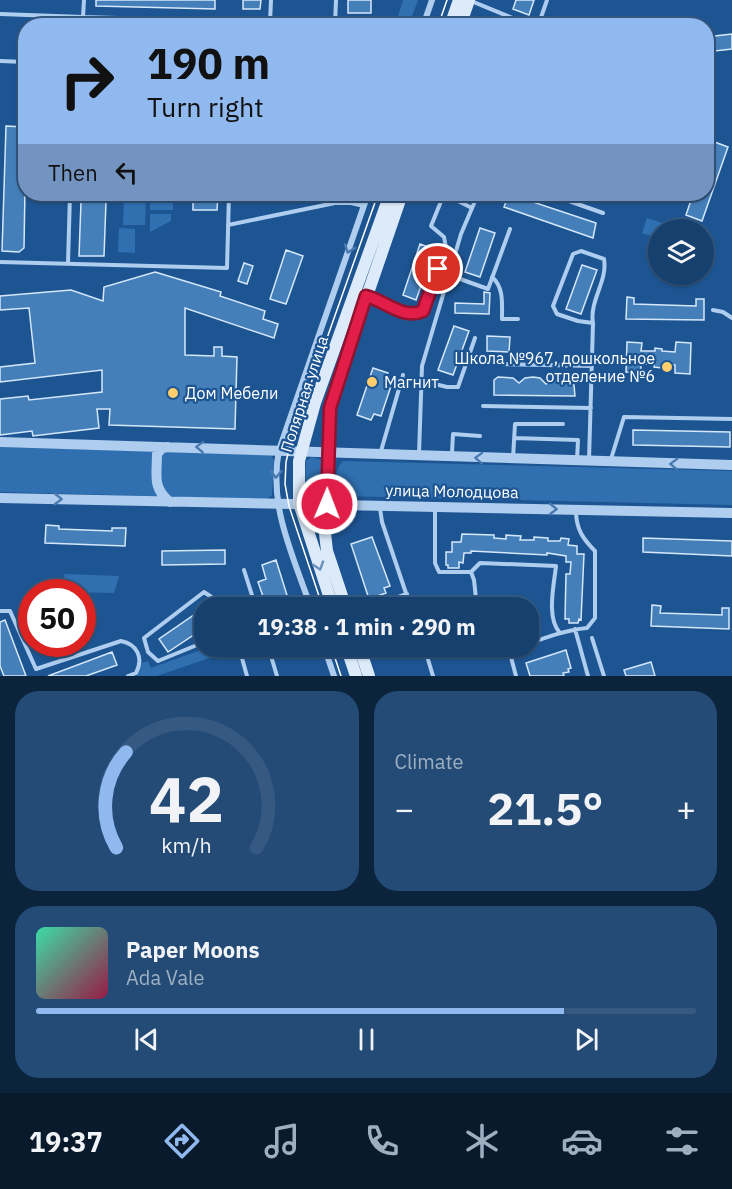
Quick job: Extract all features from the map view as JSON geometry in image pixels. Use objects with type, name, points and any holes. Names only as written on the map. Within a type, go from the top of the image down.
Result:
[{"type":"main road","points":[[453,18],[459,0]]},
{"type":"main road","points":[[463,18],[469,0]]},
{"type":"main road","name":"Полярная улица","points":[[329,597],[299,503],[298,469],[315,403],[387,201]]},
{"type":"main road","name":"Полярная улица","points":[[342,597],[325,542],[330,408],[400,201]]},
{"type":"main road","points":[[350,657],[356,676]]},
{"type":"main road","points":[[363,657],[369,676]]},
{"type":"street","points":[[426,18],[432,0]]},
{"type":"street","points":[[307,597],[277,503],[275,476],[279,450],[366,201]]},
{"type":"street","name":"улица Молодцова","points":[[0,442],[732,465]]},
{"type":"street","points":[[134,501],[151,488],[151,454],[148,448],[140,445]]},
{"type":"street","points":[[170,502],[161,495],[157,488],[157,454],[162,448],[171,446]]},
{"type":"street","name":"улица Молодцова","points":[[0,498],[732,513]]},
{"type":"street","points":[[328,657],[334,676]]},
{"type":"lane","points":[[83,17],[84,0]]},
{"type":"lane","points":[[270,18],[271,0]]},
{"type":"lane","points":[[335,18],[336,0]]},
{"type":"lane","points":[[469,0],[513,18]]},
{"type":"lane","points":[[541,18],[548,0]]},
{"type":"lane","points":[[0,14],[108,18]]},
{"type":"lane","points":[[0,62],[18,62]]},
{"type":"lane","points":[[68,263],[70,201]]},
{"type":"lane","points":[[0,262],[227,268],[229,201]]},
{"type":"lane","points":[[366,296],[403,313],[416,314],[423,311],[446,248],[444,237],[431,226],[441,201]]},
{"type":"lane","points":[[458,201],[473,208]]},
{"type":"lane","points":[[419,456],[422,366],[461,234],[476,201]]},
{"type":"lane","points":[[569,201],[603,213]]},
{"type":"lane","points":[[228,225],[335,203],[345,202],[364,206]]},
{"type":"lane","points":[[449,275],[488,289],[510,229]]},
{"type":"lane","points":[[589,461],[593,323],[592,314],[606,270],[604,259],[581,251],[573,254],[553,306],[557,315],[593,323]]},
{"type":"lane","points":[[492,278],[498,282],[502,294],[502,319],[518,319]]},
{"type":"lane","points":[[713,310],[723,312],[732,318]]},
{"type":"lane","points":[[422,381],[447,387],[458,387],[475,338]]},
{"type":"lane","points":[[501,364],[592,366]]},
{"type":"lane","points":[[380,455],[403,375]]},
{"type":"lane","points":[[483,406],[591,408]]},
{"type":"lane","points":[[610,462],[624,417],[732,419]]},
{"type":"lane","points":[[513,459],[515,424],[562,424]]},
{"type":"lane","points":[[452,457],[453,434],[480,436]]},
{"type":"lane","points":[[514,438],[578,440],[577,461]]},
{"type":"lane","points":[[380,505],[382,522],[408,597]]},
{"type":"lane","points":[[435,506],[435,563],[439,572],[471,572],[480,563],[556,566],[553,601],[554,627],[560,633]]},
{"type":"lane","points":[[539,640],[575,629],[587,628],[595,618],[595,551],[582,538],[576,523],[576,509]]},
{"type":"lane","points":[[244,570],[253,597]]},
{"type":"lane","points":[[471,572],[476,597]]},
{"type":"lane","points":[[197,597],[204,592],[212,597]]},
{"type":"lane","points":[[398,597],[407,594]]},
{"type":"lane","points":[[194,600],[144,638],[148,652],[158,661],[194,646]]},
{"type":"lane","points":[[0,611],[10,611],[36,669],[121,641],[132,645],[139,655],[139,668],[136,673],[129,676]]},
{"type":"lane","points":[[575,629],[588,676]]},
{"type":"lane","points":[[592,638],[604,676]]},
{"type":"lane","points":[[241,657],[246,676]]},
{"type":"lane","points":[[272,657],[278,676]]},
{"type":"lane","points":[[427,657],[433,676]]},
{"type":"lane","points":[[511,657],[516,676]]},
{"type":"shaded area","points":[[403,0],[418,0],[412,16],[398,16]]},
{"type":"shaded area","points":[[124,201],[146,201],[145,225],[123,225]]},
{"type":"shaded area","points":[[150,201],[173,201],[173,210],[150,210]]},
{"type":"shaded area","points":[[150,214],[171,214],[171,221],[150,232]]},
{"type":"shaded area","points":[[647,218],[650,219],[648,219],[648,235],[642,233]]},
{"type":"shaded area","points":[[119,228],[135,229],[135,253],[118,252]]},
{"type":"shaded area","points":[[0,447],[271,455],[274,460],[272,495],[267,499],[0,492]]},
{"type":"shaded area","points":[[312,457],[322,460],[321,497],[311,500],[305,494],[306,461]]},
{"type":"shaded area","points":[[343,461],[732,471],[732,505],[340,496],[337,473]]},
{"type":"shaded area","points":[[64,574],[119,576],[114,593],[96,593],[96,579],[65,579]]},
{"type":"shaded area","points":[[194,652],[194,657],[212,657],[157,676],[137,676],[142,663],[148,661],[151,668]]},
{"type":"building","points":[[96,0],[215,0],[215,9],[96,6]]},
{"type":"building","points":[[243,0],[261,0],[260,9],[243,9]]},
{"type":"building","points":[[348,0],[371,0],[371,13],[348,13]]},
{"type":"building","points":[[516,0],[534,0],[529,15],[513,9]]},
{"type":"building","points":[[732,34],[732,49],[714,51],[714,36]]},
{"type":"building","points":[[6,126],[18,127],[18,201],[25,201],[24,248],[19,252],[2,251]]},
{"type":"building","points":[[714,142],[728,147],[714,187]]},
{"type":"building","points":[[193,201],[218,201],[217,210],[193,210]]},
{"type":"building","points":[[506,201],[530,201],[596,223],[593,238],[504,207]]},
{"type":"building","points":[[691,201],[709,201],[703,219],[686,215]]},
{"type":"building","points":[[81,202],[106,202],[104,256],[79,256]]},
{"type":"building","points":[[480,228],[495,233],[480,277],[465,272]]},
{"type":"building","points":[[420,244],[434,249],[416,300],[403,295]]},
{"type":"building","points":[[286,250],[303,256],[286,304],[270,299]]},
{"type":"building","points":[[244,263],[253,266],[247,284],[238,281]]},
{"type":"building","points":[[582,265],[597,270],[581,314],[566,309]]},
{"type":"building","points":[[155,272],[221,292],[220,296],[265,311],[263,319],[278,324],[274,338],[185,308],[185,355],[214,356],[214,347],[222,347],[222,356],[237,357],[235,429],[109,425],[110,409],[97,409],[99,428],[33,436],[32,431],[0,435],[0,399],[28,396],[29,400],[102,392],[102,370],[0,382],[0,367],[35,363],[29,308],[0,310],[0,296],[71,290],[103,301],[104,287]]},
{"type":"building","points":[[484,292],[490,293],[489,314],[455,313],[455,303],[484,304]]},
{"type":"building","points":[[627,297],[634,298],[634,304],[696,306],[696,299],[704,299],[704,320],[626,319]]},
{"type":"building","points":[[454,326],[469,331],[453,375],[438,370]]},
{"type":"building","points":[[487,336],[510,337],[509,352],[487,351]]},
{"type":"building","points":[[627,342],[642,343],[641,351],[655,351],[655,348],[675,352],[676,342],[691,343],[690,374],[675,373],[675,365],[662,365],[662,368],[654,367],[654,364],[641,364],[641,373],[626,372]]},
{"type":"building","points":[[373,368],[388,373],[385,380],[392,383],[381,416],[374,414],[371,420],[357,415]]},
{"type":"building","points":[[498,377],[513,378],[519,383],[525,378],[533,377],[540,378],[546,384],[553,379],[569,380],[570,384],[574,385],[575,396],[494,395],[494,380]]},
{"type":"building","points":[[633,430],[730,432],[730,447],[633,445]]},
{"type":"building","points":[[46,525],[59,526],[59,529],[112,531],[112,528],[126,528],[125,546],[45,543]]},
{"type":"building","points":[[462,534],[494,535],[494,538],[506,539],[506,535],[521,536],[520,540],[534,540],[534,537],[548,538],[548,541],[569,539],[568,545],[577,546],[577,554],[584,554],[581,620],[579,619],[578,623],[569,623],[569,619],[565,619],[566,574],[570,574],[571,562],[566,562],[566,556],[547,553],[547,555],[471,551],[471,553],[464,553],[463,563],[459,562],[459,568],[448,568],[446,552],[452,552],[452,542],[461,542]]},
{"type":"building","points":[[372,537],[390,586],[384,588],[386,593],[368,597],[351,544]]},
{"type":"building","points":[[643,538],[732,541],[732,556],[643,552]]},
{"type":"building","points":[[225,550],[225,564],[162,565],[162,551]]},
{"type":"building","points":[[276,560],[288,597],[263,597],[258,582],[266,579],[262,565]]},
{"type":"building","points":[[652,605],[661,606],[660,613],[722,615],[722,608],[729,608],[729,629],[651,626]]},
{"type":"building","points":[[194,615],[194,635],[168,652],[159,639]]},
{"type":"building","points":[[5,620],[26,676],[4,676],[0,666],[0,622]]},
{"type":"building","points":[[566,650],[571,668],[568,669],[569,672],[563,673],[564,676],[530,676],[526,663]]},
{"type":"building","points":[[112,652],[117,665],[86,676],[48,676]]},
{"type":"building","points":[[651,662],[655,676],[626,676],[624,670]]},
{"type":"tram line","points":[[441,18],[447,0]]},
{"type":"tram line","points":[[319,597],[289,506],[285,484],[286,462],[292,437],[376,201]]},
{"type":"tram line","points":[[335,657],[341,676]]},
{"type":"place","name":"Школа №967, дошкольное отделение №6","points":[[667,367]]},
{"type":"place","name":"Магнит","points":[[372,382]]},
{"type":"place","name":"Дом Мебели","points":[[173,393]]},
{"type":"route","points":[[327,504],[330,408],[366,296],[403,313],[416,314],[423,311],[438,269]]}]
